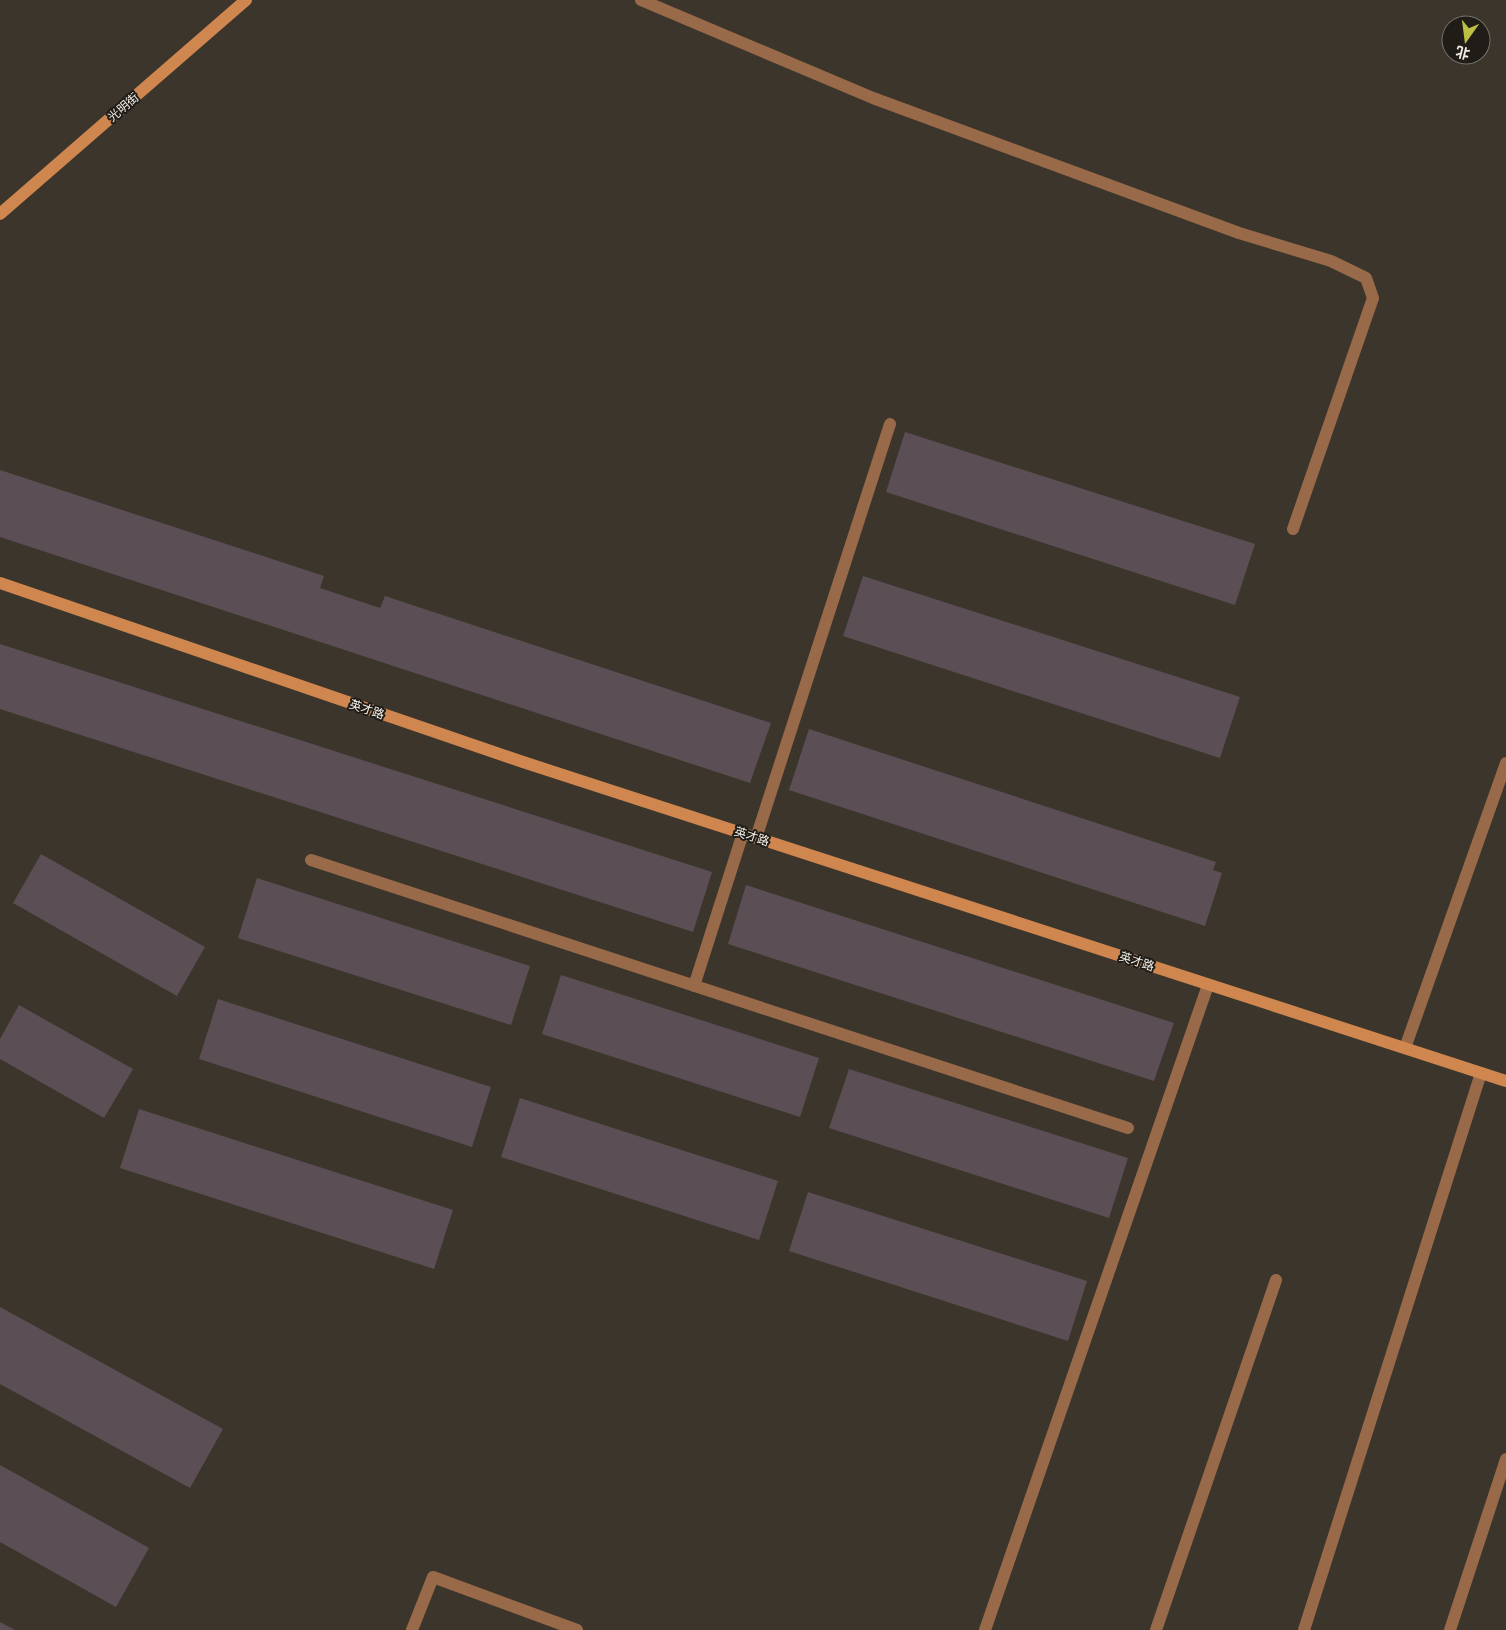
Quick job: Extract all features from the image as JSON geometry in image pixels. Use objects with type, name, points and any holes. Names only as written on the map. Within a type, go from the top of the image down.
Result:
[{"type":"street","name":"光明街","points":[[0,214],[246,0]]},
{"type":"street","points":[[641,0],[873,98],[1239,233],[1331,262],[1366,278],[1373,298],[1293,529]]},
{"type":"street","points":[[756,838],[890,424]]},
{"type":"street","name":"英才路","points":[[0,583],[523,762],[1506,1081]]},
{"type":"street","points":[[1405,1048],[1506,763]]},
{"type":"street","points":[[694,986],[743,833]]},
{"type":"street","points":[[311,860],[1128,1128]]},
{"type":"street","points":[[985,1630],[1208,984]]},
{"type":"street","points":[[1304,1630],[1481,1073]]},
{"type":"street","points":[[1156,1630],[1276,1280]]},
{"type":"street","points":[[1450,1630],[1506,1459]]},
{"type":"street","points":[[412,1630],[433,1577],[548,1625],[577,1630]]},
{"type":"building","points":[[905,432],[1255,544],[1235,605],[886,492]]},
{"type":"building","points":[[0,470],[324,576],[320,588],[380,608],[385,596],[771,723],[750,783],[0,537]]},
{"type":"building","points":[[863,576],[1240,697],[1220,758],[843,636]]},
{"type":"building","points":[[0,644],[712,872],[693,932],[0,709]]},
{"type":"building","points":[[809,729],[1216,862],[1213,870],[1222,873],[1205,926],[789,790]]},
{"type":"building","points":[[41,854],[205,947],[177,996],[13,903]]},
{"type":"building","points":[[257,878],[530,966],[511,1025],[238,938]]},
{"type":"building","points":[[746,885],[1174,1023],[1154,1081],[728,944]]},
{"type":"building","points":[[561,975],[819,1058],[800,1117],[542,1034]]},
{"type":"building","points":[[218,999],[491,1087],[472,1147],[199,1059]]},
{"type":"building","points":[[19,1005],[133,1069],[104,1118],[0,1059],[0,1039]]},
{"type":"building","points":[[849,1069],[1128,1158],[1109,1218],[829,1128]]},
{"type":"building","points":[[520,1098],[778,1181],[759,1240],[501,1157]]},
{"type":"building","points":[[139,1109],[453,1210],[434,1269],[120,1168]]},
{"type":"building","points":[[808,1192],[1087,1281],[1068,1341],[789,1251]]},
{"type":"building","points":[[0,1307],[223,1429],[190,1488],[0,1384]]},
{"type":"building","points":[[0,1465],[149,1548],[116,1607],[0,1542]]},
{"type":"building","points":[[0,1622],[15,1630],[0,1630]]}]
